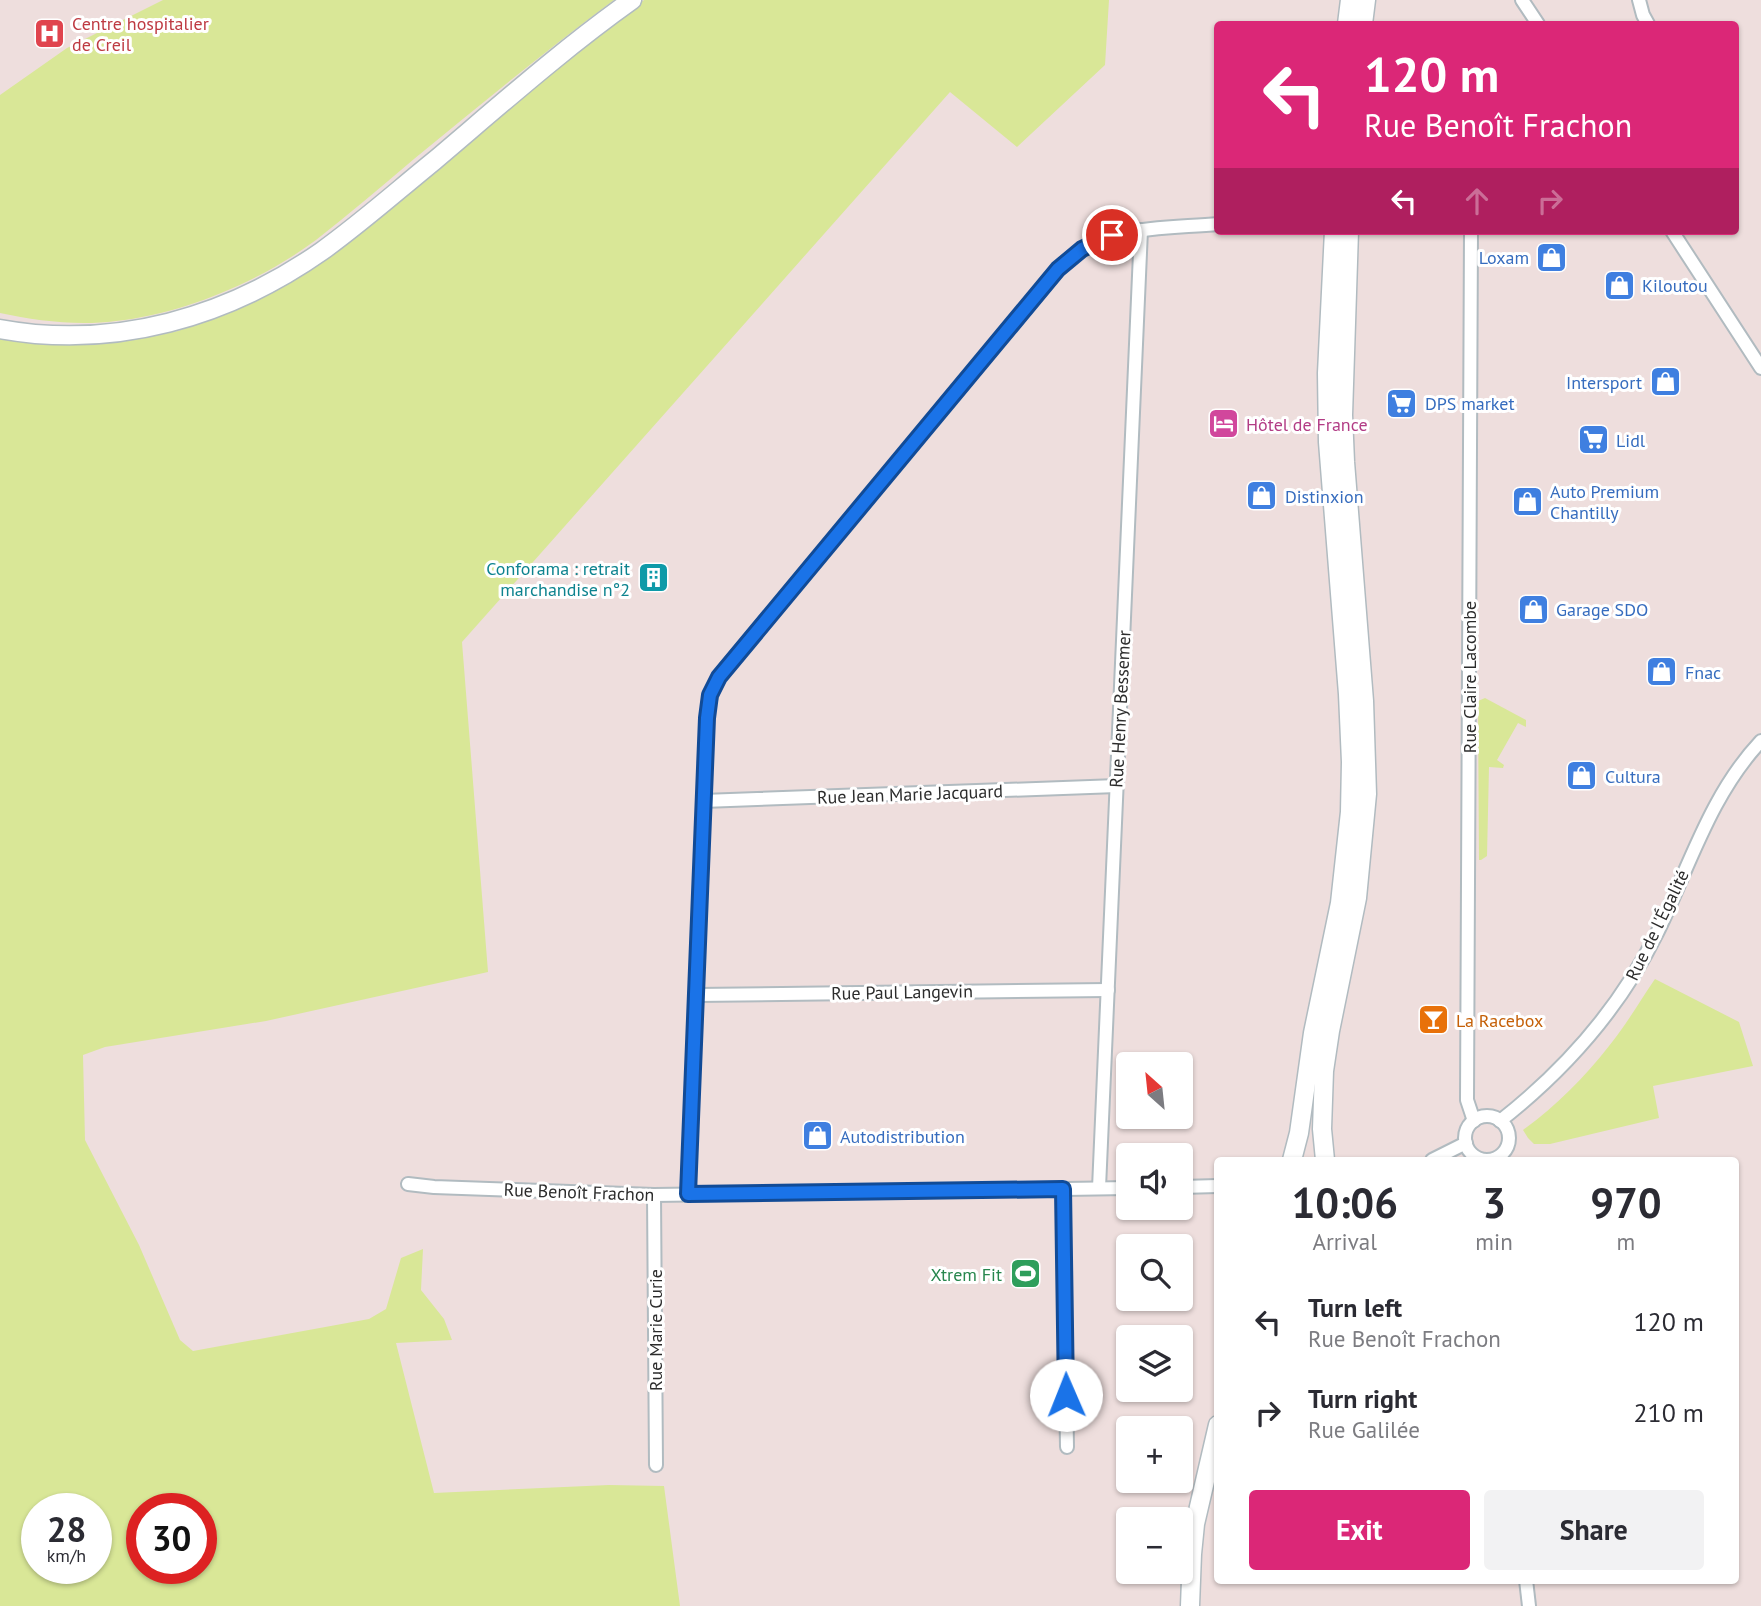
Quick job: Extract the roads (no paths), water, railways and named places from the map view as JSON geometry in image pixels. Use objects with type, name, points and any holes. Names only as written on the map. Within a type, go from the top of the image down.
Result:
[{"type":"street","points":[[0,329],[35,334],[109,334],[164,324],[235,301],[302,264],[346,233],[543,68],[632,0]]},
{"type":"street","points":[[1347,21],[1350,0]]},
{"type":"street","points":[[1363,21],[1366,0]]},
{"type":"street","points":[[1522,0],[1536,21]]},
{"type":"street","points":[[1639,0],[1646,21]]},
{"type":"street","points":[[688,1194],[707,710],[712,688],[724,670],[1058,269],[1074,254],[1121,233],[1214,224]]},
{"type":"street","name":"Rue Henry Bessemer","points":[[1099,1188],[1141,230]]},
{"type":"street","points":[[1293,1157],[1299,1133],[1313,1033],[1340,902],[1350,812],[1348,694],[1327,430],[1334,235]]},
{"type":"street","points":[[1325,1157],[1322,1129],[1324,1071],[1357,898],[1367,794],[1363,681],[1343,415],[1349,235]]},
{"type":"street","name":"Rue Claire Lacombe","points":[[1471,235],[1467,1100],[1474,1121]]},
{"type":"street","points":[[1675,235],[1761,368]]},
{"type":"street","name":"Rue de l'Égalité","points":[[1500,1121],[1566,1063],[1620,997],[1655,936],[1723,790],[1761,741]]},
{"type":"street","name":"Rue Jean Marie Jacquard","points":[[703,801],[1117,786]]},
{"type":"street","name":"Rue Paul Langevin","points":[[696,995],[1108,990]]},
{"type":"street","points":[[1477,1157],[1468,1150],[1466,1132],[1474,1121],[1487,1117],[1500,1121],[1508,1132],[1507,1146],[1497,1157]]},
{"type":"street","points":[[1439,1157],[1466,1143]]},
{"type":"street","name":"Rue Benoît Frachon","points":[[408,1184],[653,1195],[1116,1188]]},
{"type":"street","points":[[1193,1187],[1214,1186]]},
{"type":"street","points":[[1063,1189],[1067,1447]]},
{"type":"street","name":"Rue Marie Curie","points":[[653,1195],[656,1465]]},
{"type":"street","points":[[1190,1606],[1195,1524],[1214,1442]]},
{"type":"street","points":[[1526,1584],[1529,1606]]},
{"type":"place","name":"Centre hospitalier de Creil","points":[[49,33]]},
{"type":"place","name":"Loxam","points":[[1552,257]]},
{"type":"place","name":"Kiloutou","points":[[1619,285]]},
{"type":"place","name":"Intersport","points":[[1665,382]]},
{"type":"place","name":"DPS market","points":[[1402,403]]},
{"type":"place","name":"Hôtel de France","points":[[1223,424]]},
{"type":"place","name":"Lidl","points":[[1593,440]]},
{"type":"place","name":"Distinxion","points":[[1262,496]]},
{"type":"place","name":"Auto Premium Chantilly","points":[[1527,501]]},
{"type":"place","name":"Conforama : retrait marchandise n°2","points":[[653,578]]},
{"type":"place","name":"Garage SDO","points":[[1533,609]]},
{"type":"place","name":"Fnac","points":[[1662,672]]},
{"type":"place","name":"Cultura","points":[[1582,776]]},
{"type":"place","name":"La Racebox","points":[[1433,1020]]},
{"type":"place","name":"Autodistribution","points":[[817,1136]]},
{"type":"place","name":"Xtrem Fit","points":[[1025,1274]]}]
